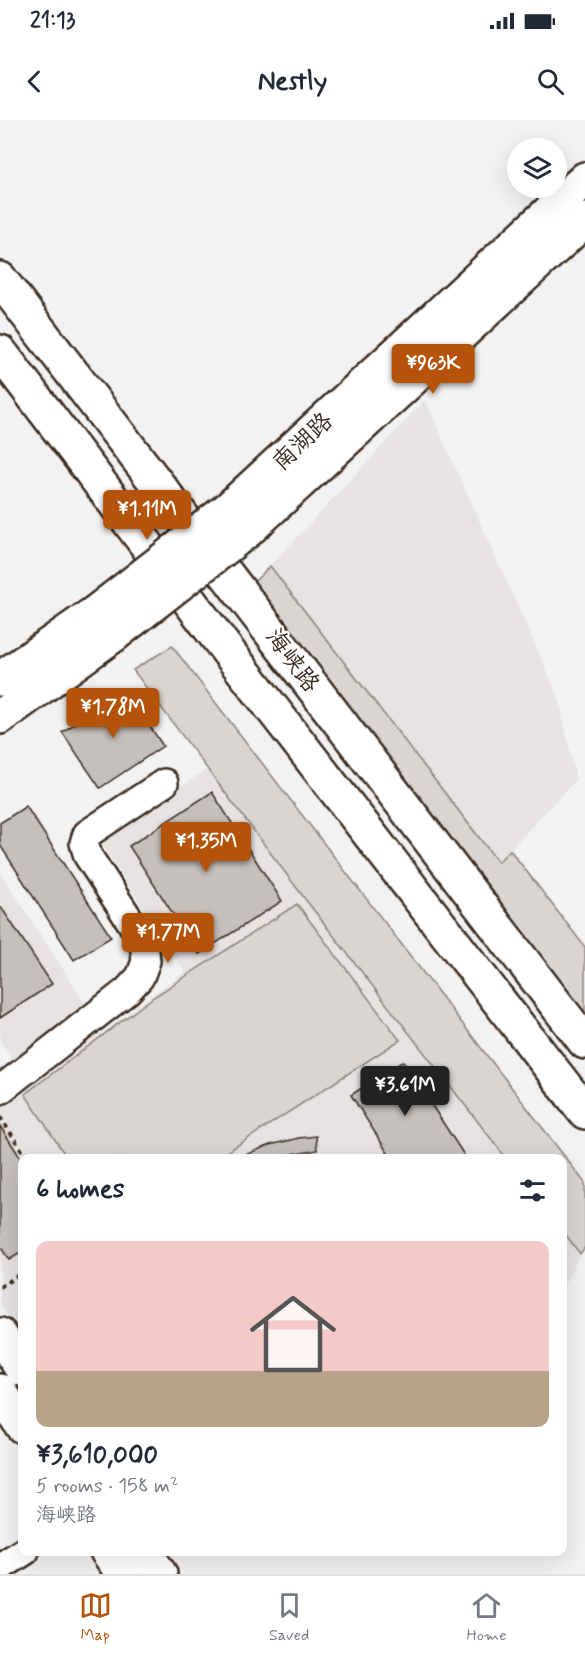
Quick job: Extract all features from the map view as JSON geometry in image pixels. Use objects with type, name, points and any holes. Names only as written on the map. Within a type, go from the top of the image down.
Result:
[{"type":"main road","name":"南湖路","points":[[237,520],[585,179]]},
{"type":"main road","name":"南湖路","points":[[237,520],[585,220]]},
{"type":"main road","name":"海峡路","points":[[0,279],[585,1042]]},
{"type":"main road","name":"海峡路","points":[[0,352],[223,645],[585,1112]]},
{"type":"main road","points":[[0,717],[106,623],[237,520]]},
{"type":"main road","points":[[0,679],[106,623]]},
{"type":"main road","points":[[0,1335],[18,1363]]},
{"type":"main road","points":[[0,1391],[18,1420]]},
{"type":"main road","points":[[110,1556],[123,1574]]},
{"type":"main road","points":[[147,1556],[160,1574]]},
{"type":"street","points":[[0,1090],[127,991],[140,977],[146,961],[144,942],[88,856],[84,843],[87,834],[164,783]]},
{"type":"street","points":[[0,1567],[18,1555]]},
{"type":"path","points":[[0,1117],[24,1154]]},
{"type":"path","points":[[0,1287],[18,1276]]},
{"type":"shaded area","points":[[425,400],[559,698],[576,780],[498,862],[270,566]]},
{"type":"shaded area","points":[[270,566],[498,862],[510,850],[585,947],[585,1014],[253,583]]},
{"type":"shaded area","points":[[172,646],[563,1154],[503,1154],[302,895],[133,670]]},
{"type":"shaded area","points":[[208,769],[302,895],[503,1154],[18,1154],[18,1333],[0,1304],[0,1110],[185,972],[99,840]]},
{"type":"shaded area","points":[[0,872],[85,1003],[13,1060],[0,1040]]},
{"type":"shaded area","points":[[297,904],[400,1040],[224,1154],[64,1154],[25,1094],[155,996]]},
{"type":"shaded area","points":[[567,1160],[585,1183],[585,1247],[580,1254],[567,1236]]},
{"type":"shaded area","points":[[567,1236],[580,1254],[567,1279]]},
{"type":"building","points":[[126,690],[163,746],[100,788],[62,732]]},
{"type":"building","points":[[212,792],[282,901],[199,954],[129,846]]},
{"type":"building","points":[[26,806],[111,937],[74,960],[0,845],[0,823]]},
{"type":"building","points":[[0,908],[52,984],[0,1018]]},
{"type":"building","points":[[403,1061],[463,1154],[388,1154],[351,1095]]},
{"type":"building","points":[[0,1126],[18,1154],[18,1254],[9,1260],[0,1246]]},
{"type":"building","points":[[316,1136],[317,1150],[296,1154],[247,1154],[270,1145]]}]
